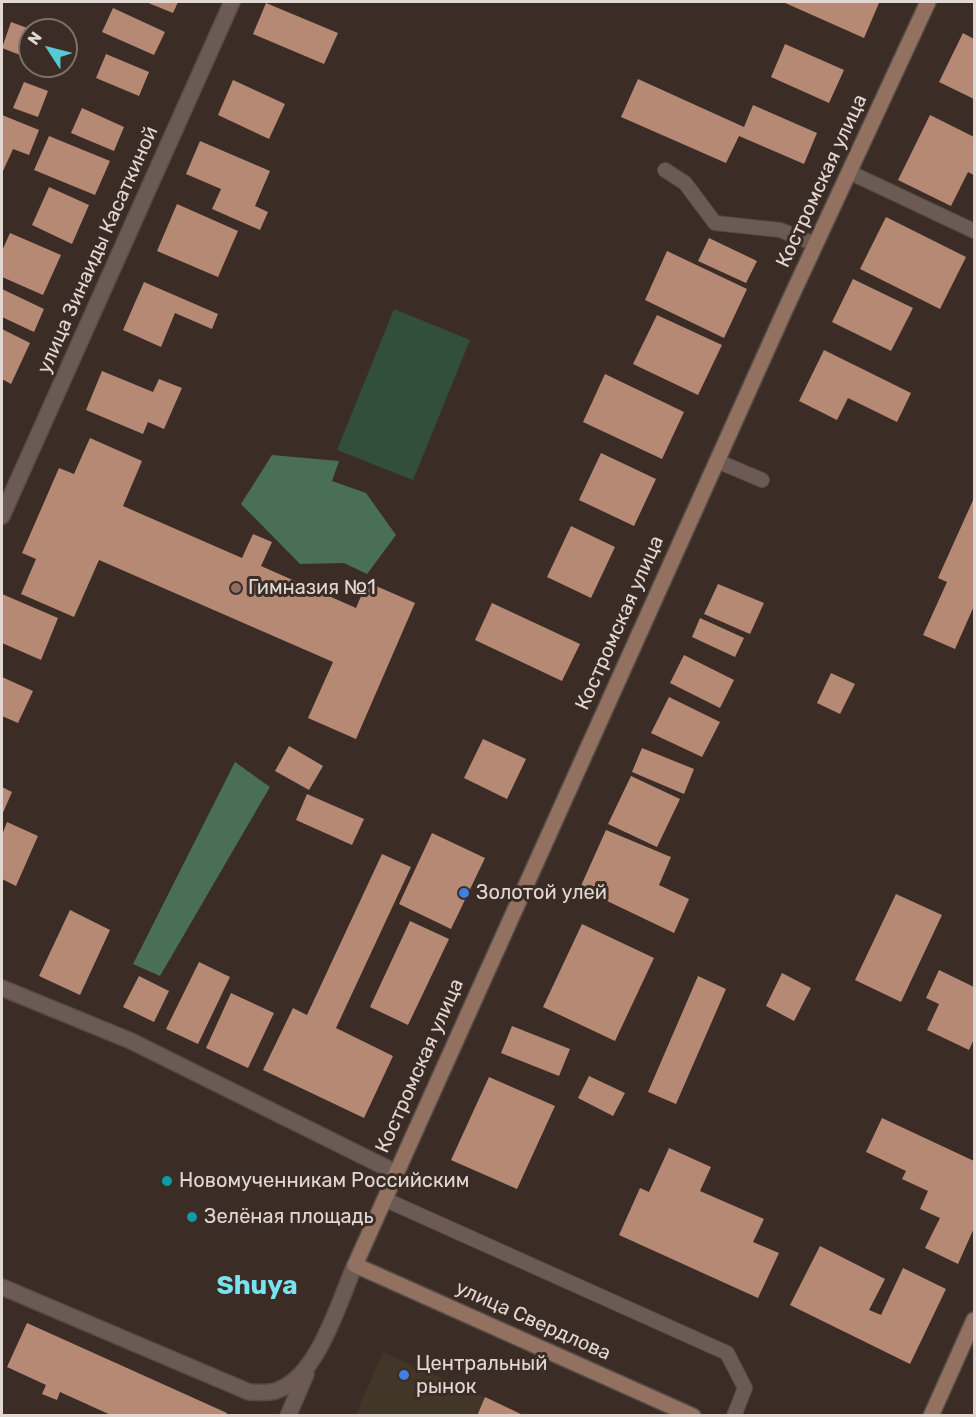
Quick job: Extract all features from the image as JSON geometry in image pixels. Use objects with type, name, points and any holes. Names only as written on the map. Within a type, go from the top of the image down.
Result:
[{"type":"main road","name":"Костромская улица","points":[[355,1265],[717,460],[928,2]]},
{"type":"main road","name":"улица Свердлова","points":[[355,1265],[693,1416]]},
{"type":"main road","points":[[931,1416],[975,1320]]},
{"type":"street","name":"улица Зинаиды Касаткиной","points":[[2,516],[232,2]]},
{"type":"street","points":[[2,988],[131,1041],[395,1172]]},
{"type":"street","points":[[288,1414],[355,1265]]},
{"type":"street","points":[[2,1287],[249,1392],[277,1391],[297,1378],[310,1365]]},
{"type":"lane","points":[[665,170],[685,183],[715,223],[780,230],[815,244]]},
{"type":"lane","points":[[849,172],[975,231]]},
{"type":"lane","points":[[717,460],[762,480]]},
{"type":"lane","points":[[384,1199],[727,1353],[745,1388],[734,1416]]},
{"type":"shaded area","name":"Центральный рынок","points":[[383,1352],[525,1415],[355,1416]]},
{"type":"green space","points":[[394,309],[470,340],[413,480],[337,450]]},
{"type":"green space","points":[[272,455],[339,461],[332,481],[366,493],[396,535],[367,574],[344,563],[300,564],[241,504]]},
{"type":"green space","points":[[235,762],[270,787],[160,976],[133,964]]},
{"type":"building","points":[[146,2],[178,2],[173,13]]},
{"type":"building","points":[[783,2],[877,2],[879,3],[864,38]]},
{"type":"building","points":[[266,3],[338,33],[324,64],[253,34]]},
{"type":"building","points":[[113,8],[165,32],[154,55],[102,32]]},
{"type":"building","points":[[11,22],[18,25],[18,54],[2,48]]},
{"type":"building","points":[[963,33],[974,39],[974,99],[939,82]]},
{"type":"building","points":[[785,44],[844,70],[829,103],[771,77]]},
{"type":"building","points":[[106,54],[149,72],[139,96],[96,78]]},
{"type":"building","points":[[638,79],[744,127],[753,105],[817,133],[804,164],[739,136],[726,163],[621,117]]},
{"type":"building","points":[[233,80],[285,104],[269,139],[218,115]]},
{"type":"building","points":[[24,82],[48,91],[38,117],[13,108]]},
{"type":"building","points":[[82,108],[124,127],[114,151],[71,133]]},
{"type":"building","points":[[2,115],[39,130],[29,155],[13,149],[3,171]]},
{"type":"building","points":[[930,115],[974,137],[974,175],[968,172],[951,206],[898,180]]},
{"type":"building","points":[[49,136],[110,161],[95,195],[34,170]]},
{"type":"building","points":[[200,141],[270,171],[255,206],[268,212],[260,230],[212,209],[221,189],[186,174]]},
{"type":"building","points":[[49,187],[89,205],[72,244],[32,225]]},
{"type":"building","points":[[177,204],[238,231],[218,277],[157,251]]},
{"type":"building","points":[[886,217],[966,257],[940,309],[860,269]]},
{"type":"building","points":[[10,233],[61,255],[43,295],[2,277],[2,251]]},
{"type":"building","points":[[709,238],[757,261],[746,283],[698,261]]},
{"type":"building","points":[[667,251],[747,289],[724,338],[645,300]]},
{"type":"building","points":[[853,279],[913,308],[891,351],[832,322]]},
{"type":"building","points":[[144,282],[218,314],[212,329],[175,313],[161,347],[123,330]]},
{"type":"building","points":[[2,289],[44,309],[34,332],[2,317]]},
{"type":"building","points":[[657,315],[722,345],[698,395],[633,364]]},
{"type":"building","points":[[2,329],[30,343],[11,384],[2,379]]},
{"type":"building","points":[[824,350],[911,393],[897,422],[848,398],[837,420],[799,401]]},
{"type":"building","points":[[102,371],[153,392],[159,379],[182,388],[164,429],[148,422],[143,434],[86,410]]},
{"type":"building","points":[[605,374],[684,412],[662,459],[583,422]]},
{"type":"building","name":"Гимназия №1","points":[[90,438],[142,461],[123,506],[242,558],[253,534],[272,542],[261,566],[356,608],[367,582],[415,603],[356,739],[308,718],[333,662],[99,560],[74,617],[21,594],[36,559],[22,553],[59,468],[74,474]]},
{"type":"building","points":[[601,453],[656,479],[634,526],[579,500]]},
{"type":"building","points":[[974,498],[974,606],[955,649],[923,635],[947,582],[938,578]]},
{"type":"building","points":[[571,526],[615,547],[591,598],[547,577]]},
{"type":"building","points":[[718,584],[764,603],[750,634],[704,614]]},
{"type":"building","points":[[2,594],[58,618],[41,660],[2,643]]},
{"type":"building","points":[[492,603],[580,644],[562,681],[475,640]]},
{"type":"building","points":[[700,618],[744,638],[735,657],[692,637]]},
{"type":"building","points":[[684,655],[734,680],[720,708],[670,683]]},
{"type":"building","points":[[831,673],[855,684],[840,714],[817,703]]},
{"type":"building","points":[[2,677],[33,691],[18,723],[2,716]]},
{"type":"building","points":[[669,697],[720,722],[702,757],[651,733]]},
{"type":"building","points":[[483,739],[526,759],[507,799],[464,778]]},
{"type":"building","points":[[289,746],[323,766],[309,790],[275,771]]},
{"type":"building","points":[[642,748],[694,769],[684,794],[632,772]]},
{"type":"building","points":[[631,776],[680,799],[657,847],[608,824]]},
{"type":"building","points":[[2,787],[12,792],[2,815]]},
{"type":"building","points":[[307,794],[364,819],[352,845],[296,820]]},
{"type":"building","points":[[7,822],[38,836],[16,886],[2,879],[2,835]]},
{"type":"building","points":[[606,830],[671,857],[659,885],[689,899],[674,933],[580,888]]},
{"type":"building","points":[[432,833],[485,858],[451,929],[399,904]]},
{"type":"building","points":[[382,854],[411,867],[336,1028],[393,1056],[364,1118],[263,1070],[293,1008],[307,1015]]},
{"type":"building","points":[[896,894],[942,915],[901,1002],[855,980]]},
{"type":"building","points":[[70,910],[110,930],[80,995],[39,976]]},
{"type":"building","points":[[410,921],[449,939],[408,1025],[370,1007]]},
{"type":"building","points":[[582,924],[654,958],[615,1041],[543,1007]]},
{"type":"building","points":[[199,962],[230,977],[198,1044],[166,1029]]},
{"type":"building","points":[[939,970],[974,987],[974,1039],[969,1050],[927,1030],[939,1004],[926,998]]},
{"type":"building","points":[[782,973],[811,988],[794,1021],[766,1006]]},
{"type":"building","points":[[139,976],[169,991],[154,1022],[123,1007]]},
{"type":"building","points":[[698,976],[726,989],[676,1104],[648,1092]]},
{"type":"building","points":[[231,993],[274,1013],[248,1068],[206,1048]]},
{"type":"building","points":[[512,1026],[570,1049],[559,1076],[501,1053]]},
{"type":"building","points":[[589,1076],[625,1093],[613,1116],[578,1098]]},
{"type":"building","points":[[489,1077],[555,1106],[517,1189],[451,1160]]},
{"type":"building","points":[[882,1118],[974,1161],[974,1228],[958,1264],[925,1248],[940,1218],[920,1209],[928,1191],[902,1179],[906,1171],[866,1152]]},
{"type":"building","points":[[669,1148],[711,1167],[700,1191],[764,1219],[753,1242],[779,1253],[758,1298],[619,1235],[640,1188],[649,1192]]},
{"type":"building","points":[[820,1246],[885,1279],[869,1310],[881,1315],[903,1268],[946,1289],[910,1364],[790,1305]]},
{"type":"building","points":[[27,1323],[227,1413],[226,1416],[113,1416],[60,1392],[57,1400],[42,1394],[46,1385],[7,1367]]},
{"type":"building","points":[[485,1397],[525,1416],[477,1416]]},
{"type":"place","name":"Гимназия №1","points":[[236,588]]},
{"type":"place","name":"Золотой улей","points":[[464,893]]},
{"type":"place","name":"Новомученникам Российским","points":[[167,1181]]},
{"type":"place","name":"Зелёная площадь","points":[[192,1217]]},
{"type":"place","name":"Центральный рынок","points":[[404,1375]]},
{"type":"district","name":"Shuya","points":[[257,1286]]}]
